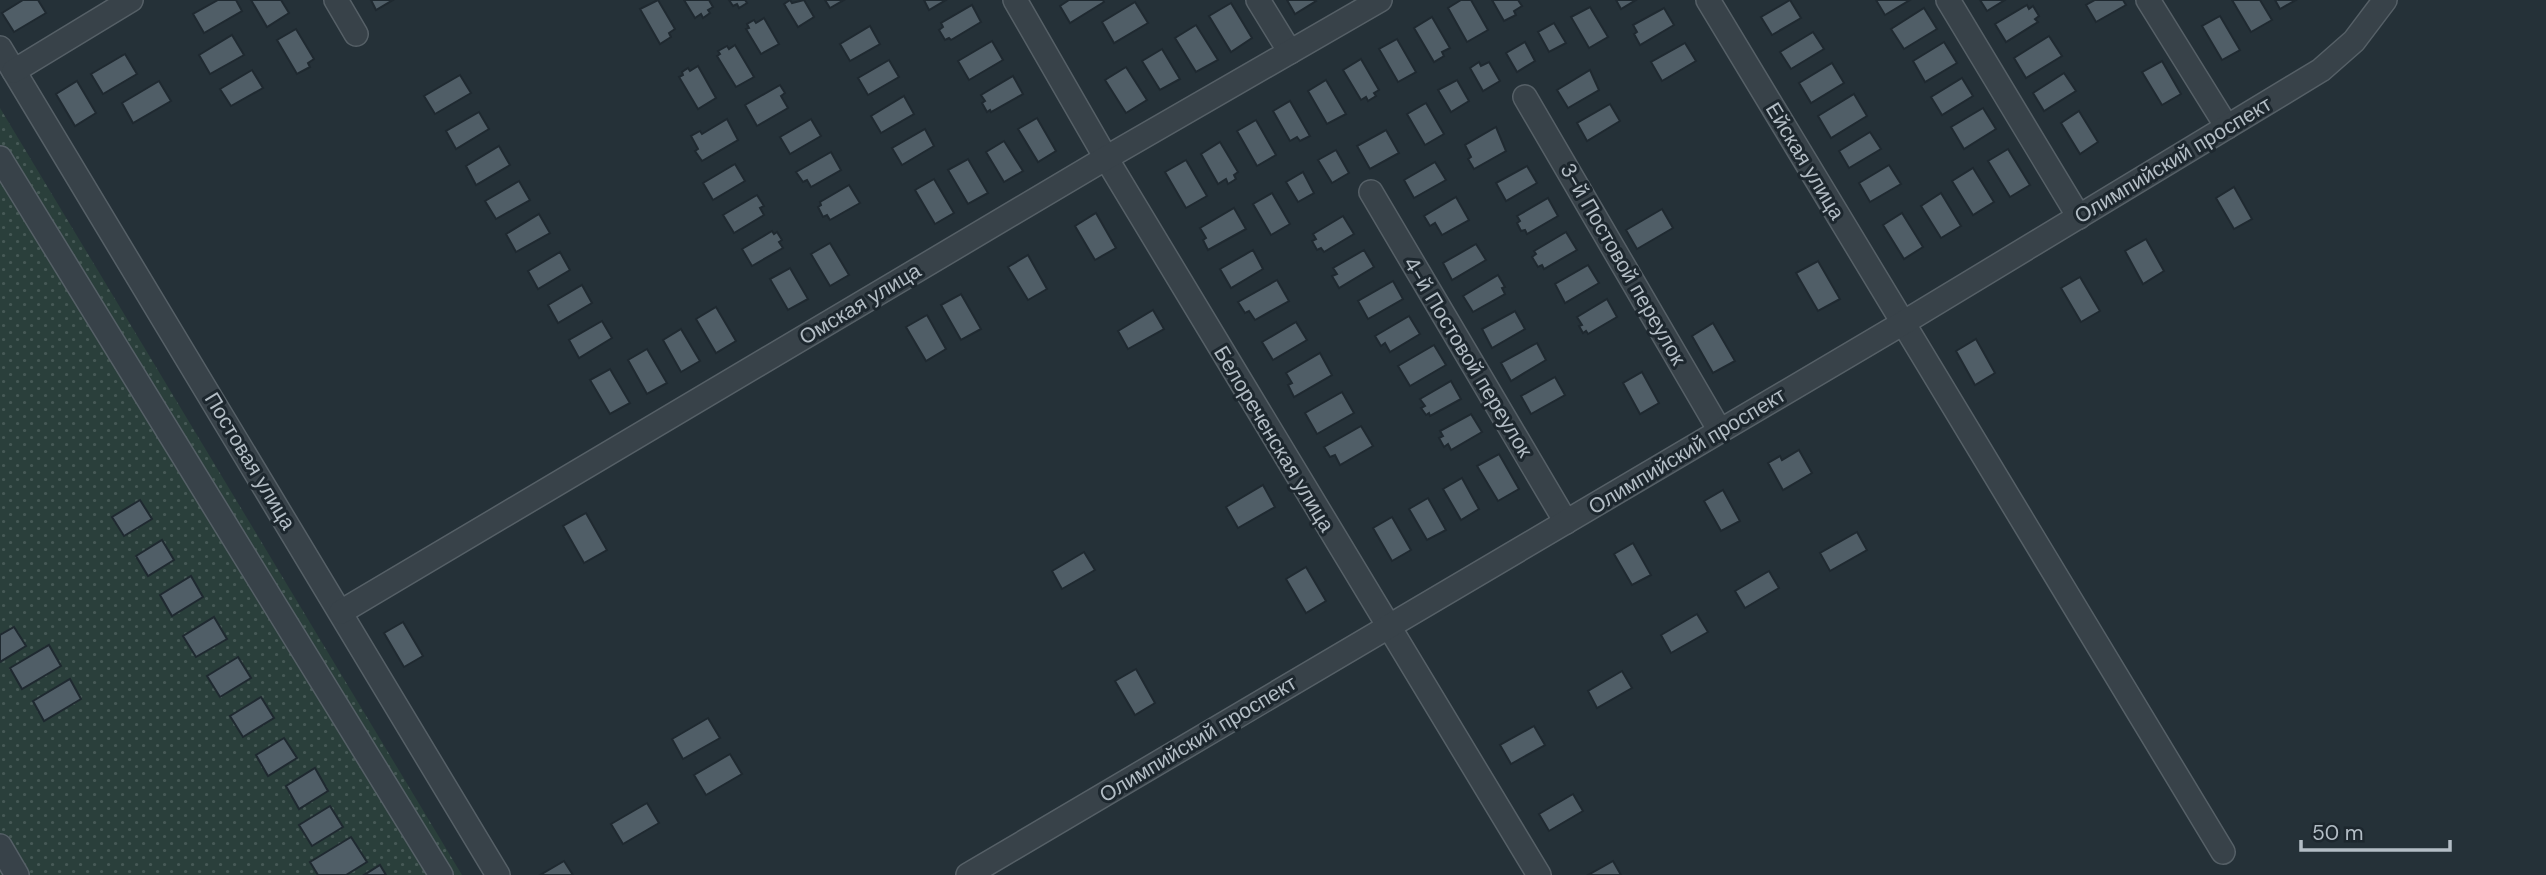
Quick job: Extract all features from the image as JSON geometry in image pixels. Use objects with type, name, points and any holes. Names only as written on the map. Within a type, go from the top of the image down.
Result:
[{"type":"street","points":[[14,71],[131,0]]},
{"type":"street","points":[[335,0],[356,34]]},
{"type":"street","name":"Белореченская улица","points":[[1015,0],[1106,158],[1539,875]]},
{"type":"street","points":[[1258,0],[1290,52]]},
{"type":"street","name":"Омская улица","points":[[341,612],[1106,158],[1380,0]]},
{"type":"street","name":"Ейская улица","points":[[1708,0],[2223,852]]},
{"type":"street","points":[[1948,0],[2079,217]]},
{"type":"street","points":[[2148,0],[2227,127]]},
{"type":"street","name":"Олимпийский проспект","points":[[968,875],[1903,323],[2321,70],[2354,41],[2385,0]]},
{"type":"street","name":"Постовая улица","points":[[0,48],[499,875]]},
{"type":"street","name":"3-й Постовой переулок","points":[[1525,97],[1720,431]]},
{"type":"street","points":[[0,158],[441,875]]},
{"type":"street","name":"4-й Постовой переулок","points":[[1371,192],[1566,522]]},
{"type":"street","points":[[0,846],[18,875]]},
{"type":"green space","points":[[0,108],[462,875],[0,875]]},
{"type":"building","points":[[23,0],[38,0],[46,13],[14,32],[2,13]]},
{"type":"building","points":[[218,0],[236,0],[242,11],[204,33],[193,14]]},
{"type":"building","points":[[251,0],[281,0],[289,13],[267,27]]},
{"type":"building","points":[[371,0],[393,0],[376,10]]},
{"type":"building","points":[[658,0],[675,29],[669,33],[671,37],[660,44],[640,9]]},
{"type":"building","points":[[684,0],[709,0],[713,7],[703,18],[701,14],[695,18]]},
{"type":"building","points":[[729,0],[745,0],[747,3],[739,8],[737,4],[733,6]]},
{"type":"building","points":[[790,0],[792,3],[804,0],[814,17],[798,27],[784,4]]},
{"type":"building","points":[[825,0],[844,0],[830,8]]},
{"type":"building","points":[[924,0],[946,0],[929,10]]},
{"type":"building","points":[[1069,0],[1104,2],[1070,23],[1060,6]]},
{"type":"building","points":[[1287,0],[1315,0],[1316,1],[1295,14]]},
{"type":"building","points":[[1461,0],[1471,0],[1488,30],[1467,42],[1448,8]]},
{"type":"building","points":[[1492,0],[1518,0],[1522,6],[1514,11],[1516,15],[1504,21]]},
{"type":"building","points":[[1616,0],[1636,0],[1621,9]]},
{"type":"building","points":[[1790,0],[1801,18],[1772,35],[1761,17]]},
{"type":"building","points":[[1876,0],[1910,0],[1885,15]]},
{"type":"building","points":[[1980,0],[2005,0],[1987,11]]},
{"type":"building","points":[[2095,0],[2123,0],[2126,5],[2096,22],[2086,5]]},
{"type":"building","points":[[2232,0],[2260,0],[2272,20],[2251,32]]},
{"type":"building","points":[[2275,0],[2296,0],[2280,9]]},
{"type":"building","points":[[1135,2],[1148,23],[1114,43],[1102,22]]},
{"type":"building","points":[[1231,3],[1252,38],[1231,52],[1209,16]]},
{"type":"building","points":[[972,5],[981,22],[951,40],[945,40],[939,30],[943,27],[941,23]]},
{"type":"building","points":[[2027,5],[2029,9],[2033,6],[2039,16],[2035,19],[2038,22],[2006,42],[1995,24]]},
{"type":"building","points":[[1590,7],[1608,37],[1589,48],[1571,17]]},
{"type":"building","points":[[1664,8],[1674,25],[1640,45],[1633,25]]},
{"type":"building","points":[[1924,8],[1937,29],[1904,49],[1891,29]]},
{"type":"building","points":[[2220,16],[2240,50],[2222,60],[2202,26]]},
{"type":"building","points":[[1432,17],[1450,48],[1442,52],[1444,56],[1434,62],[1414,28]]},
{"type":"building","points":[[764,18],[779,44],[761,54],[746,29],[749,28],[747,24]]},
{"type":"building","points":[[1554,23],[1566,43],[1549,52],[1538,32]]},
{"type":"building","points":[[1196,25],[1218,60],[1196,72],[1175,38]]},
{"type":"building","points":[[870,26],[880,44],[850,61],[840,44]]},
{"type":"building","points":[[296,29],[314,59],[308,63],[310,67],[297,74],[277,40]]},
{"type":"building","points":[[1813,32],[1824,49],[1791,69],[1780,52]]},
{"type":"building","points":[[232,35],[244,55],[210,74],[199,55]]},
{"type":"building","points":[[2049,36],[2062,56],[2026,78],[2014,58]]},
{"type":"building","points":[[1397,39],[1416,72],[1398,82],[1379,49]]},
{"type":"building","points":[[992,41],[1003,60],[969,80],[958,61]]},
{"type":"building","points":[[1525,42],[1535,61],[1517,72],[1506,53]]},
{"type":"building","points":[[1944,42],[1957,63],[1925,82],[1913,61]]},
{"type":"building","points":[[1685,43],[1696,61],[1662,81],[1651,62]]},
{"type":"building","points":[[735,45],[754,77],[736,87],[717,56],[720,54],[718,51]]},
{"type":"building","points":[[1162,49],[1180,79],[1160,90],[1142,61]]},
{"type":"building","points":[[125,54],[137,74],[103,94],[91,74]]},
{"type":"building","points":[[1361,59],[1379,90],[1374,93],[1376,96],[1368,101],[1366,97],[1361,100],[1343,70]]},
{"type":"building","points":[[889,60],[899,77],[868,95],[858,78]]},
{"type":"building","points":[[2162,61],[2181,94],[2162,105],[2142,72]]},
{"type":"building","points":[[1479,62],[1481,66],[1489,62],[1500,81],[1483,91],[1470,68]]},
{"type":"building","points":[[1832,63],[1844,83],[1811,103],[1799,83]]},
{"type":"building","points":[[698,66],[716,98],[698,109],[679,77],[688,68],[690,71]]},
{"type":"building","points":[[1126,67],[1147,100],[1126,113],[1105,80]]},
{"type":"building","points":[[252,70],[263,88],[231,106],[220,89]]},
{"type":"building","points":[[1590,70],[1599,90],[1568,108],[1557,90]]},
{"type":"building","points":[[2064,73],[2076,91],[2044,111],[2033,93]]},
{"type":"building","points":[[460,75],[471,93],[435,114],[424,96]]},
{"type":"building","points":[[1013,76],[1023,94],[987,112],[981,95]]},
{"type":"building","points":[[1962,78],[1973,96],[1942,115],[1931,97]]},
{"type":"building","points":[[1326,80],[1346,114],[1327,124],[1308,91]]},
{"type":"building","points":[[1457,80],[1469,101],[1451,112],[1438,90]]},
{"type":"building","points":[[77,81],[96,113],[75,126],[56,94]]},
{"type":"building","points":[[159,81],[171,101],[133,123],[122,103]]},
{"type":"building","points":[[780,85],[785,93],[781,96],[788,108],[757,126],[745,105]]},
{"type":"building","points":[[1854,94],[1867,116],[1831,138],[1818,116]]},
{"type":"building","points":[[904,96],[914,114],[881,133],[871,116]]},
{"type":"building","points":[[1290,101],[1310,136],[1300,141],[1297,137],[1290,141],[1273,111]]},
{"type":"building","points":[[1426,103],[1444,134],[1425,145],[1407,114]]},
{"type":"building","points":[[1610,104],[1620,121],[1587,141],[1577,123]]},
{"type":"building","points":[[1983,108],[1996,129],[1964,149],[1951,127]]},
{"type":"building","points":[[2079,111],[2098,142],[2080,154],[2061,123]]},
{"type":"building","points":[[479,112],[489,129],[456,149],[446,131]]},
{"type":"building","points":[[1037,118],[1056,151],[1038,162],[1018,129]]},
{"type":"building","points":[[727,119],[738,140],[702,161],[695,151],[698,149],[691,136],[700,131],[702,134]]},
{"type":"building","points":[[811,119],[821,136],[790,154],[780,137]]},
{"type":"building","points":[[1256,120],[1276,155],[1257,166],[1237,131]]},
{"type":"building","points":[[1496,127],[1506,151],[1474,169],[1468,159],[1471,157],[1465,145]]},
{"type":"building","points":[[925,129],[934,146],[902,165],[892,148]]},
{"type":"building","points":[[1386,130],[1399,153],[1370,169],[1357,146]]},
{"type":"building","points":[[1870,132],[1881,149],[1849,168],[1839,151]]},
{"type":"building","points":[[1004,141],[1023,171],[1004,182],[986,152]]},
{"type":"building","points":[[1220,142],[1238,172],[1234,175],[1236,179],[1228,184],[1226,179],[1218,184],[1201,154]]},
{"type":"building","points":[[499,146],[510,165],[476,185],[466,166]]},
{"type":"building","points":[[2008,149],[2030,185],[2010,197],[1988,161]]},
{"type":"building","points":[[1336,150],[1349,173],[1332,183],[1318,160]]},
{"type":"building","points":[[831,152],[841,170],[811,187],[807,180],[803,182],[796,172]]},
{"type":"building","points":[[968,159],[988,193],[968,204],[948,170]]},
{"type":"building","points":[[1186,160],[1207,196],[1186,208],[1165,172]]},
{"type":"building","points":[[1435,162],[1446,180],[1414,198],[1404,180]]},
{"type":"building","points":[[735,164],[745,181],[713,200],[703,183]]},
{"type":"building","points":[[1889,165],[1901,184],[1870,202],[1859,183]]},
{"type":"building","points":[[1527,166],[1537,183],[1506,201],[1496,183]]},
{"type":"building","points":[[1973,168],[1994,202],[1973,215],[1952,181]]},
{"type":"building","points":[[1303,172],[1314,193],[1298,202],[1286,182]]},
{"type":"building","points":[[934,179],[954,213],[935,224],[915,190]]},
{"type":"building","points":[[519,181],[530,200],[496,219],[485,201]]},
{"type":"building","points":[[849,185],[860,203],[830,220],[827,215],[823,217],[818,207],[820,202]]},
{"type":"building","points":[[2234,187],[2252,219],[2234,229],[2216,198]]},
{"type":"building","points":[[1272,193],[1290,224],[1271,235],[1253,204]]},
{"type":"building","points":[[1941,193],[1961,226],[1941,238],[1921,206]]},
{"type":"building","points":[[757,195],[764,206],[760,208],[764,215],[734,233],[723,215]]},
{"type":"building","points":[[1456,197],[1469,220],[1442,235],[1435,223],[1430,226],[1424,216]]},
{"type":"building","points":[[1548,198],[1558,216],[1527,234],[1525,230],[1521,231],[1517,216]]},
{"type":"building","points":[[1234,208],[1246,229],[1208,250],[1203,240],[1206,238],[1200,228]]},
{"type":"building","points":[[1662,209],[1673,228],[1637,249],[1626,230]]},
{"type":"building","points":[[1096,213],[1116,248],[1095,260],[1075,226]]},
{"type":"building","points":[[1902,213],[1923,247],[1904,259],[1883,225]]},
{"type":"building","points":[[539,214],[550,233],[516,252],[506,234]]},
{"type":"building","points":[[1343,216],[1354,234],[1324,252],[1321,248],[1317,250],[1312,241],[1316,239],[1313,234]]},
{"type":"building","points":[[772,231],[774,234],[777,232],[783,248],[752,266],[742,249]]},
{"type":"building","points":[[1566,232],[1577,250],[1544,269],[1542,265],[1538,267],[1532,257],[1536,254],[1534,251]]},
{"type":"building","points":[[2146,239],[2164,271],[2143,284],[2125,251]]},
{"type":"building","points":[[830,243],[849,275],[830,286],[811,254]]},
{"type":"building","points":[[1476,244],[1486,260],[1452,280],[1443,263]]},
{"type":"building","points":[[1253,250],[1263,269],[1231,288],[1220,269]]},
{"type":"building","points":[[1364,250],[1374,267],[1339,288],[1332,276],[1337,274],[1333,268]]},
{"type":"building","points":[[560,252],[570,270],[538,289],[528,271]]},
{"type":"building","points":[[1028,255],[1047,289],[1028,300],[1008,267]]},
{"type":"building","points":[[1818,261],[1840,299],[1818,311],[1796,273]]},
{"type":"building","points":[[1588,265],[1599,283],[1565,303],[1555,284]]},
{"type":"building","points":[[790,268],[808,299],[788,310],[770,279]]},
{"type":"building","points":[[1498,275],[1505,287],[1502,288],[1505,294],[1473,312],[1463,296]]},
{"type":"building","points":[[2080,277],[2100,311],[2081,322],[2061,288]]},
{"type":"building","points":[[1277,280],[1289,301],[1255,320],[1249,311],[1245,313],[1238,302]]},
{"type":"building","points":[[1393,281],[1403,299],[1368,319],[1358,301]]},
{"type":"building","points":[[582,285],[592,303],[558,323],[548,305]]},
{"type":"building","points":[[961,294],[981,329],[961,340],[941,305]]},
{"type":"building","points":[[1607,299],[1617,317],[1588,334],[1586,331],[1583,333],[1577,317]]},
{"type":"building","points":[[716,307],[736,341],[716,353],[696,319]]},
{"type":"building","points":[[1153,310],[1164,329],[1128,349],[1118,331]]},
{"type":"building","points":[[1515,311],[1525,329],[1492,348],[1482,329]]},
{"type":"building","points":[[927,315],[946,349],[926,361],[906,327]]},
{"type":"building","points":[[1409,316],[1420,334],[1390,352],[1385,343],[1381,346],[1375,336]]},
{"type":"building","points":[[602,321],[612,338],[579,358],[569,340]]},
{"type":"building","points":[[1296,322],[1307,340],[1273,360],[1262,342]]},
{"type":"building","points":[[1713,323],[1735,361],[1713,373],[1692,336]]},
{"type":"building","points":[[681,329],[700,361],[681,372],[663,340]]},
{"type":"building","points":[[1976,339],[1995,373],[1975,385],[1956,351]]},
{"type":"building","points":[[1537,343],[1546,360],[1511,381],[1501,363]]},
{"type":"building","points":[[1434,345],[1446,365],[1410,386],[1398,366]]},
{"type":"building","points":[[647,349],[667,383],[647,394],[628,360]]},
{"type":"building","points":[[1320,353],[1332,375],[1294,397],[1288,385],[1292,383],[1286,373]]},
{"type":"building","points":[[610,369],[630,403],[610,414],[590,380]]},
{"type":"building","points":[[1642,372],[1659,403],[1640,414],[1623,383]]},
{"type":"building","points":[[1555,377],[1565,395],[1531,414],[1521,396]]},
{"type":"building","points":[[1451,381],[1461,399],[1430,416],[1429,413],[1426,415],[1421,408],[1425,406],[1420,399]]},
{"type":"building","points":[[1342,392],[1354,413],[1317,434],[1305,413]]},
{"type":"building","points":[[1471,414],[1482,432],[1451,450],[1448,444],[1444,447],[1439,438],[1443,436],[1440,431]]},
{"type":"building","points":[[1361,426],[1373,446],[1340,465],[1335,455],[1330,457],[1324,447]]},
{"type":"building","points":[[1799,450],[1812,473],[1783,490],[1768,463],[1780,456],[1782,460]]},
{"type":"building","points":[[1499,454],[1519,489],[1498,501],[1477,466]]},
{"type":"building","points":[[1462,478],[1479,509],[1461,520],[1443,489]]},
{"type":"building","points":[[1263,485],[1275,507],[1238,528],[1226,507]]},
{"type":"building","points":[[1723,490],[1740,521],[1721,531],[1704,501]]},
{"type":"building","points":[[1428,498],[1446,530],[1427,540],[1409,509]]},
{"type":"building","points":[[140,500],[152,519],[124,536],[112,517]]},
{"type":"building","points":[[586,513],[607,550],[584,563],[563,526]]},
{"type":"building","points":[[1392,517],[1411,550],[1392,561],[1373,528]]},
{"type":"building","points":[[1857,532],[1867,550],[1830,571],[1820,553]]},
{"type":"building","points":[[162,540],[174,560],[148,576],[136,556]]},
{"type":"building","points":[[1633,543],[1651,575],[1632,585],[1614,554]]},
{"type":"building","points":[[1084,552],[1095,570],[1062,589],[1052,571]]},
{"type":"building","points":[[1306,567],[1326,601],[1306,613],[1286,579]]},
{"type":"building","points":[[1769,571],[1779,588],[1745,608],[1735,591]]},
{"type":"building","points":[[191,576],[203,597],[172,616],[160,595]]},
{"type":"building","points":[[1697,614],[1708,632],[1671,653],[1661,635]]},
{"type":"building","points":[[214,617],[227,639],[196,657],[183,636]]},
{"type":"building","points":[[403,622],[423,656],[404,667],[384,633]]},
{"type":"building","points":[[14,627],[26,646],[0,662],[0,635]]},
{"type":"building","points":[[49,645],[61,666],[22,689],[10,668]]},
{"type":"building","points":[[238,657],[251,678],[220,697],[207,676]]},
{"type":"building","points":[[1136,669],[1155,703],[1135,715],[1115,681]]},
{"type":"building","points":[[1622,671],[1632,688],[1597,708],[1588,691]]},
{"type":"building","points":[[70,679],[81,699],[44,721],[33,701]]},
{"type":"building","points":[[261,697],[274,718],[243,737],[230,716]]},
{"type":"building","points":[[708,718],[720,738],[683,759],[672,739]]},
{"type":"building","points":[[1534,726],[1545,745],[1511,764],[1500,745]]},
{"type":"building","points":[[284,738],[297,758],[268,776],[256,755]]},
{"type":"building","points":[[730,754],[742,774],[706,795],[694,775]]},
{"type":"building","points":[[315,768],[328,791],[299,809],[286,786]]},
{"type":"building","points":[[1573,794],[1583,811],[1549,831],[1539,814]]},
{"type":"building","points":[[647,803],[659,823],[623,844],[611,824]]},
{"type":"building","points":[[330,806],[343,827],[312,846],[299,825]]},
{"type":"building","points":[[351,837],[367,862],[346,875],[318,875],[310,862]]},
{"type":"building","points":[[564,861],[573,875],[540,875]]},
{"type":"building","points":[[1613,861],[1621,875],[1588,875]]},
{"type":"building","points":[[380,865],[386,875],[364,875]]}]
